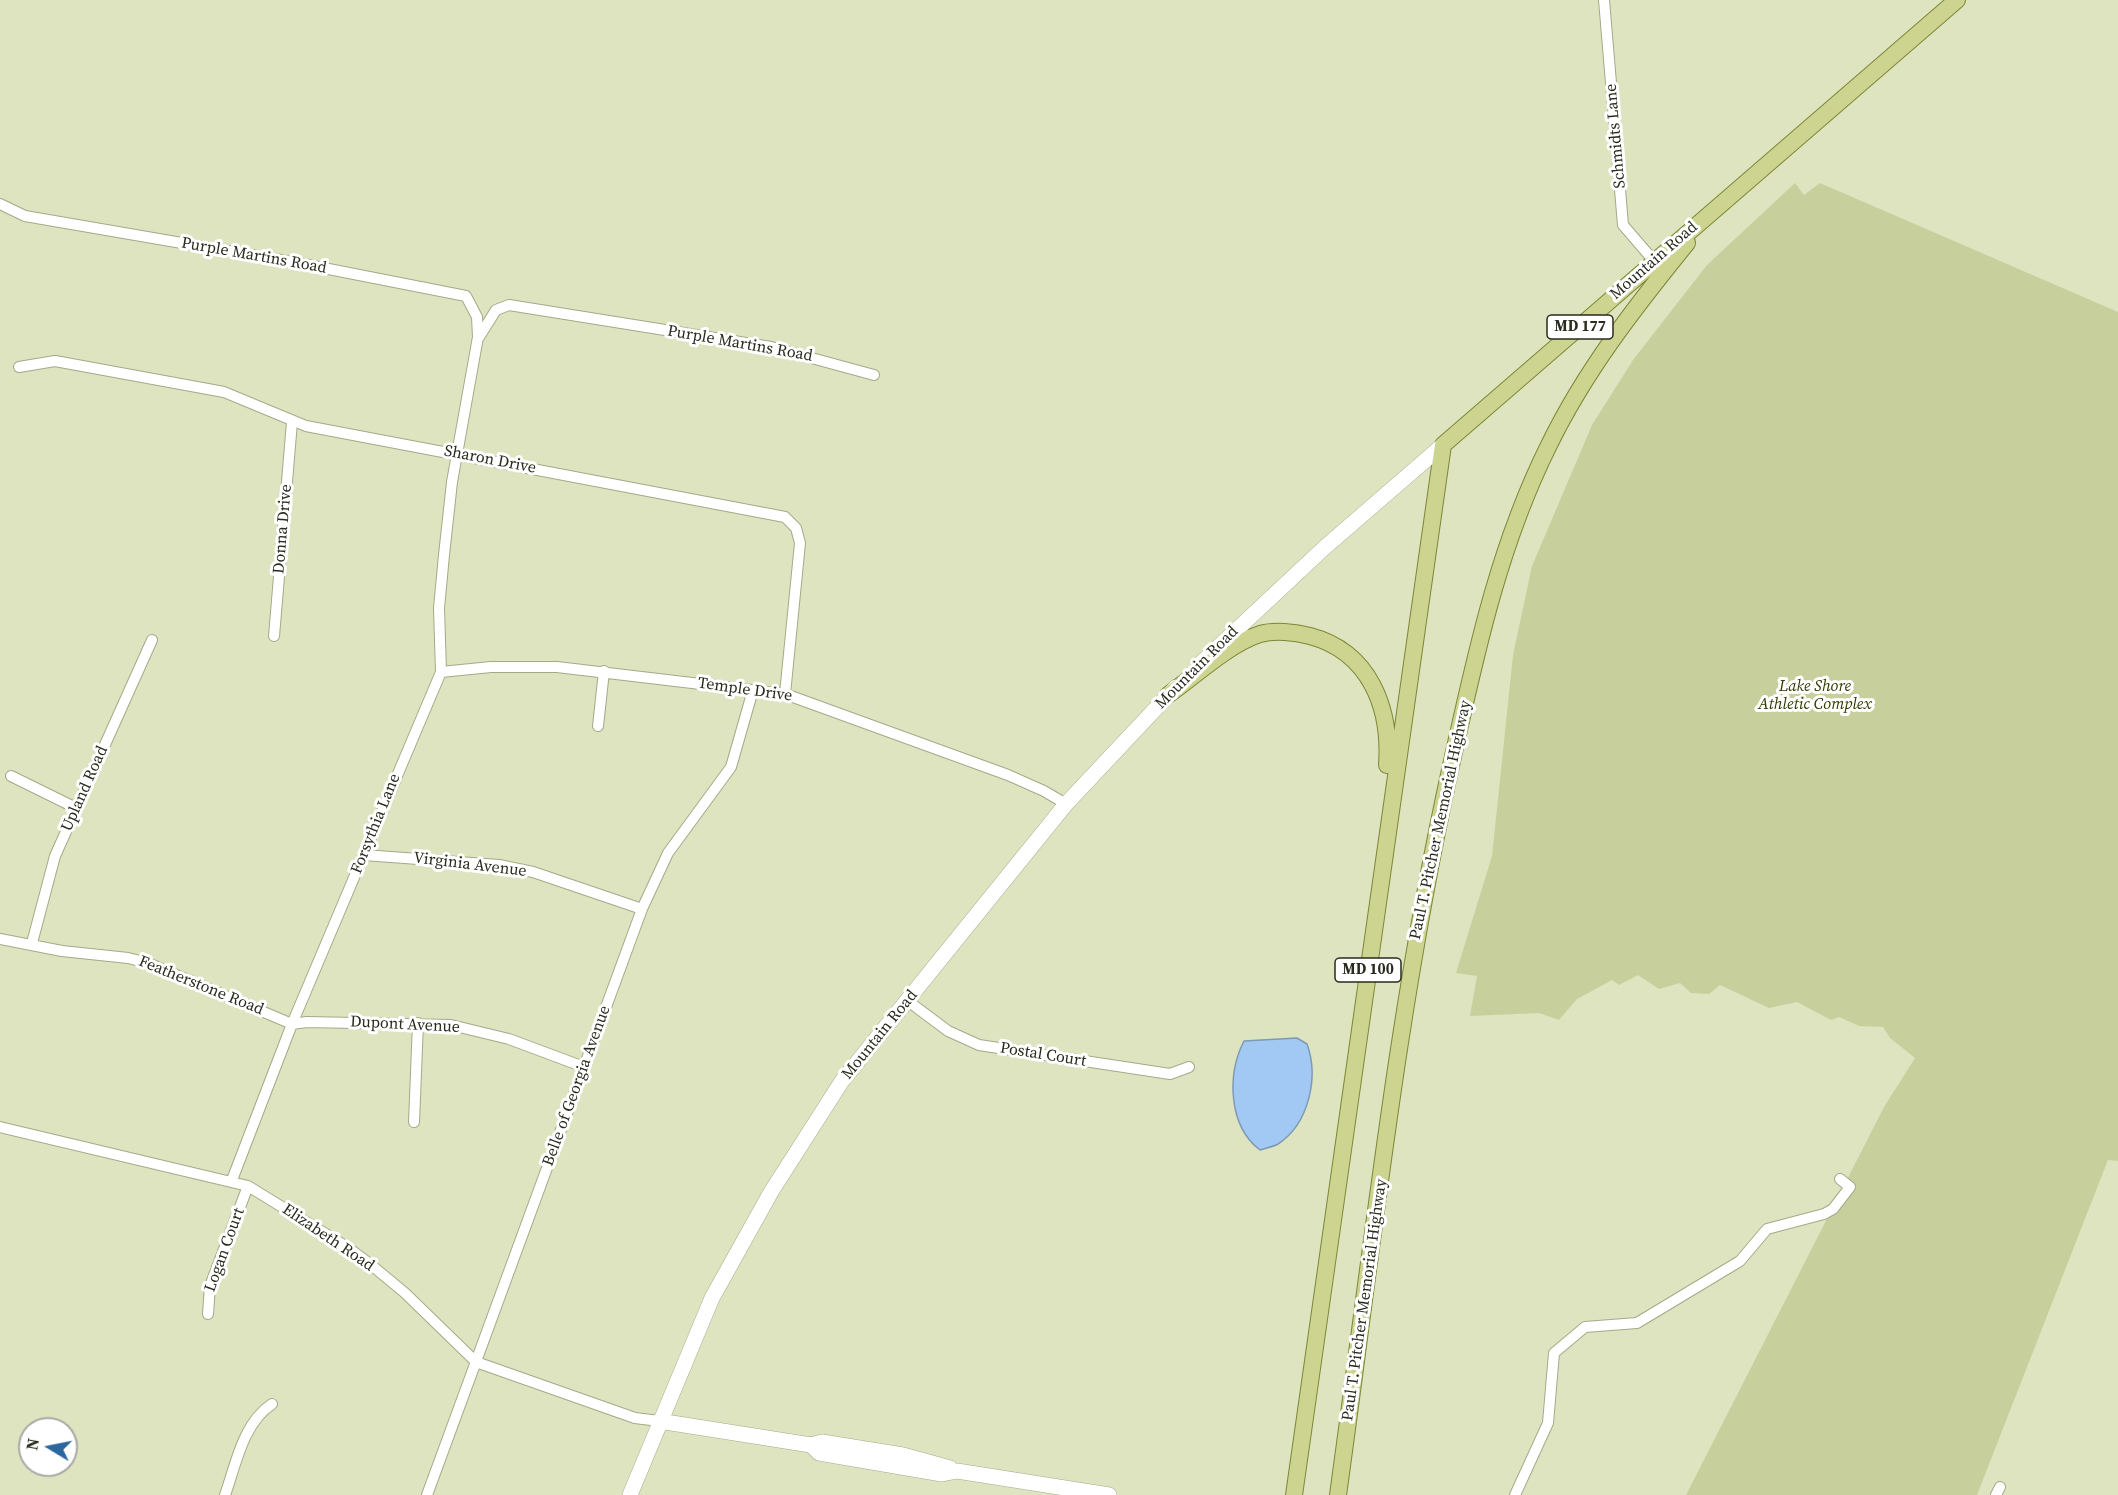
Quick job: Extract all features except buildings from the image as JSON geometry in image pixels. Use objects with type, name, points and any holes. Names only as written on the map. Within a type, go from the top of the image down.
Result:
[{"type":"main road","name":"Mountain Road","points":[[630,1495],[658,1421],[712,1298],[771,1192],[842,1082],[1066,804],[1168,695],[1324,548],[1957,0]]},
{"type":"main road","name":"Paul T. Pitcher Memorial Highway","points":[[1338,1495],[1423,898],[1498,569],[1536,473],[1586,378],[1639,302],[1716,208]]},
{"type":"main road","name":"MD 100","points":[[1294,1495],[1443,445]]},
{"type":"main road","points":[[1168,695],[1240,643],[1261,634],[1302,634],[1321,639],[1356,660],[1370,678],[1381,700],[1387,724],[1388,750],[1378,893]]},
{"type":"main road","points":[[658,1421],[811,1445],[822,1442],[903,1455],[943,1464],[957,1471],[1109,1495]]},
{"type":"street","name":"Schmidts Lane","points":[[1604,0],[1623,225],[1654,261]]},
{"type":"street","name":"Purple Martins Road","points":[[0,204],[25,216],[276,259],[466,296],[477,317],[478,337],[457,454]]},
{"type":"street","name":"Purple Martins Road","points":[[478,337],[496,310],[509,305],[771,347],[874,375]]},
{"type":"street","name":"Sharon Drive","points":[[19,367],[55,361],[224,392],[292,422],[785,517],[796,528],[800,543],[786,694]]},
{"type":"street","name":"Donna Drive","points":[[274,636],[292,422]]},
{"type":"street","name":"Forsythia Lane","points":[[232,1180],[292,1024],[441,672],[440,597],[457,454]]},
{"type":"street","name":"Upland Road","points":[[32,943],[44,889],[76,808],[152,640]]},
{"type":"street","name":"Temple Drive","points":[[441,672],[523,665],[604,671],[786,694],[959,756],[1044,791],[1066,804]]},
{"type":"street","points":[[598,726],[604,671]]},
{"type":"street","name":"Belle of Georgia Avenue","points":[[427,1495],[642,909],[669,853],[731,767],[753,690]]},
{"type":"street","points":[[10,776],[76,808]]},
{"type":"street","name":"Virginia Avenue","points":[[364,855],[499,865],[533,872],[642,909]]},
{"type":"street","name":"Featherstone Road","points":[[0,939],[32,943],[62,951],[128,958],[148,963],[292,1024]]},
{"type":"street","name":"Postal Court","points":[[908,1000],[948,1031],[979,1044],[1170,1074],[1189,1067]]},
{"type":"street","name":"Dupont Avenue","points":[[292,1024],[307,1022],[451,1025],[492,1033],[584,1067]]},
{"type":"street","points":[[414,1122],[418,1023]]},
{"type":"street","name":"Elizabeth Road","points":[[0,1127],[232,1180],[248,1186],[347,1247],[370,1264],[405,1293],[476,1362],[635,1418],[658,1421]]},
{"type":"street","points":[[1515,1495],[1548,1423],[1554,1353],[1585,1327],[1638,1323],[1740,1261],[1767,1229],[1833,1209],[1850,1187],[1840,1179]]},
{"type":"street","name":"Logan Court","points":[[208,1314],[210,1286],[248,1186]]},
{"type":"street","points":[[225,1495],[252,1423],[261,1411],[272,1404]]},
{"type":"green space","name":"Lake Shore Athletic Complex","points":[[1795,183],[1804,195],[1820,183],[2118,312],[2118,1161],[2108,1160],[1977,1495],[1686,1495],[1884,1107],[1915,1058],[1890,1038],[1883,1027],[1859,1026],[1839,1017],[1831,1020],[1797,1002],[1769,1008],[1720,985],[1709,994],[1691,993],[1680,983],[1659,989],[1638,975],[1619,985],[1612,980],[1577,999],[1559,1020],[1539,1013],[1470,1016],[1477,976],[1456,973],[1492,856],[1513,655],[1532,566],[1592,425],[1633,360],[1707,265]]},
{"type":"water","points":[[1297,1038],[1307,1044],[1310,1057],[1312,1071],[1309,1099],[1297,1125],[1289,1135],[1276,1145],[1260,1150],[1249,1140],[1236,1114],[1233,1084],[1238,1054],[1244,1041]]}]
